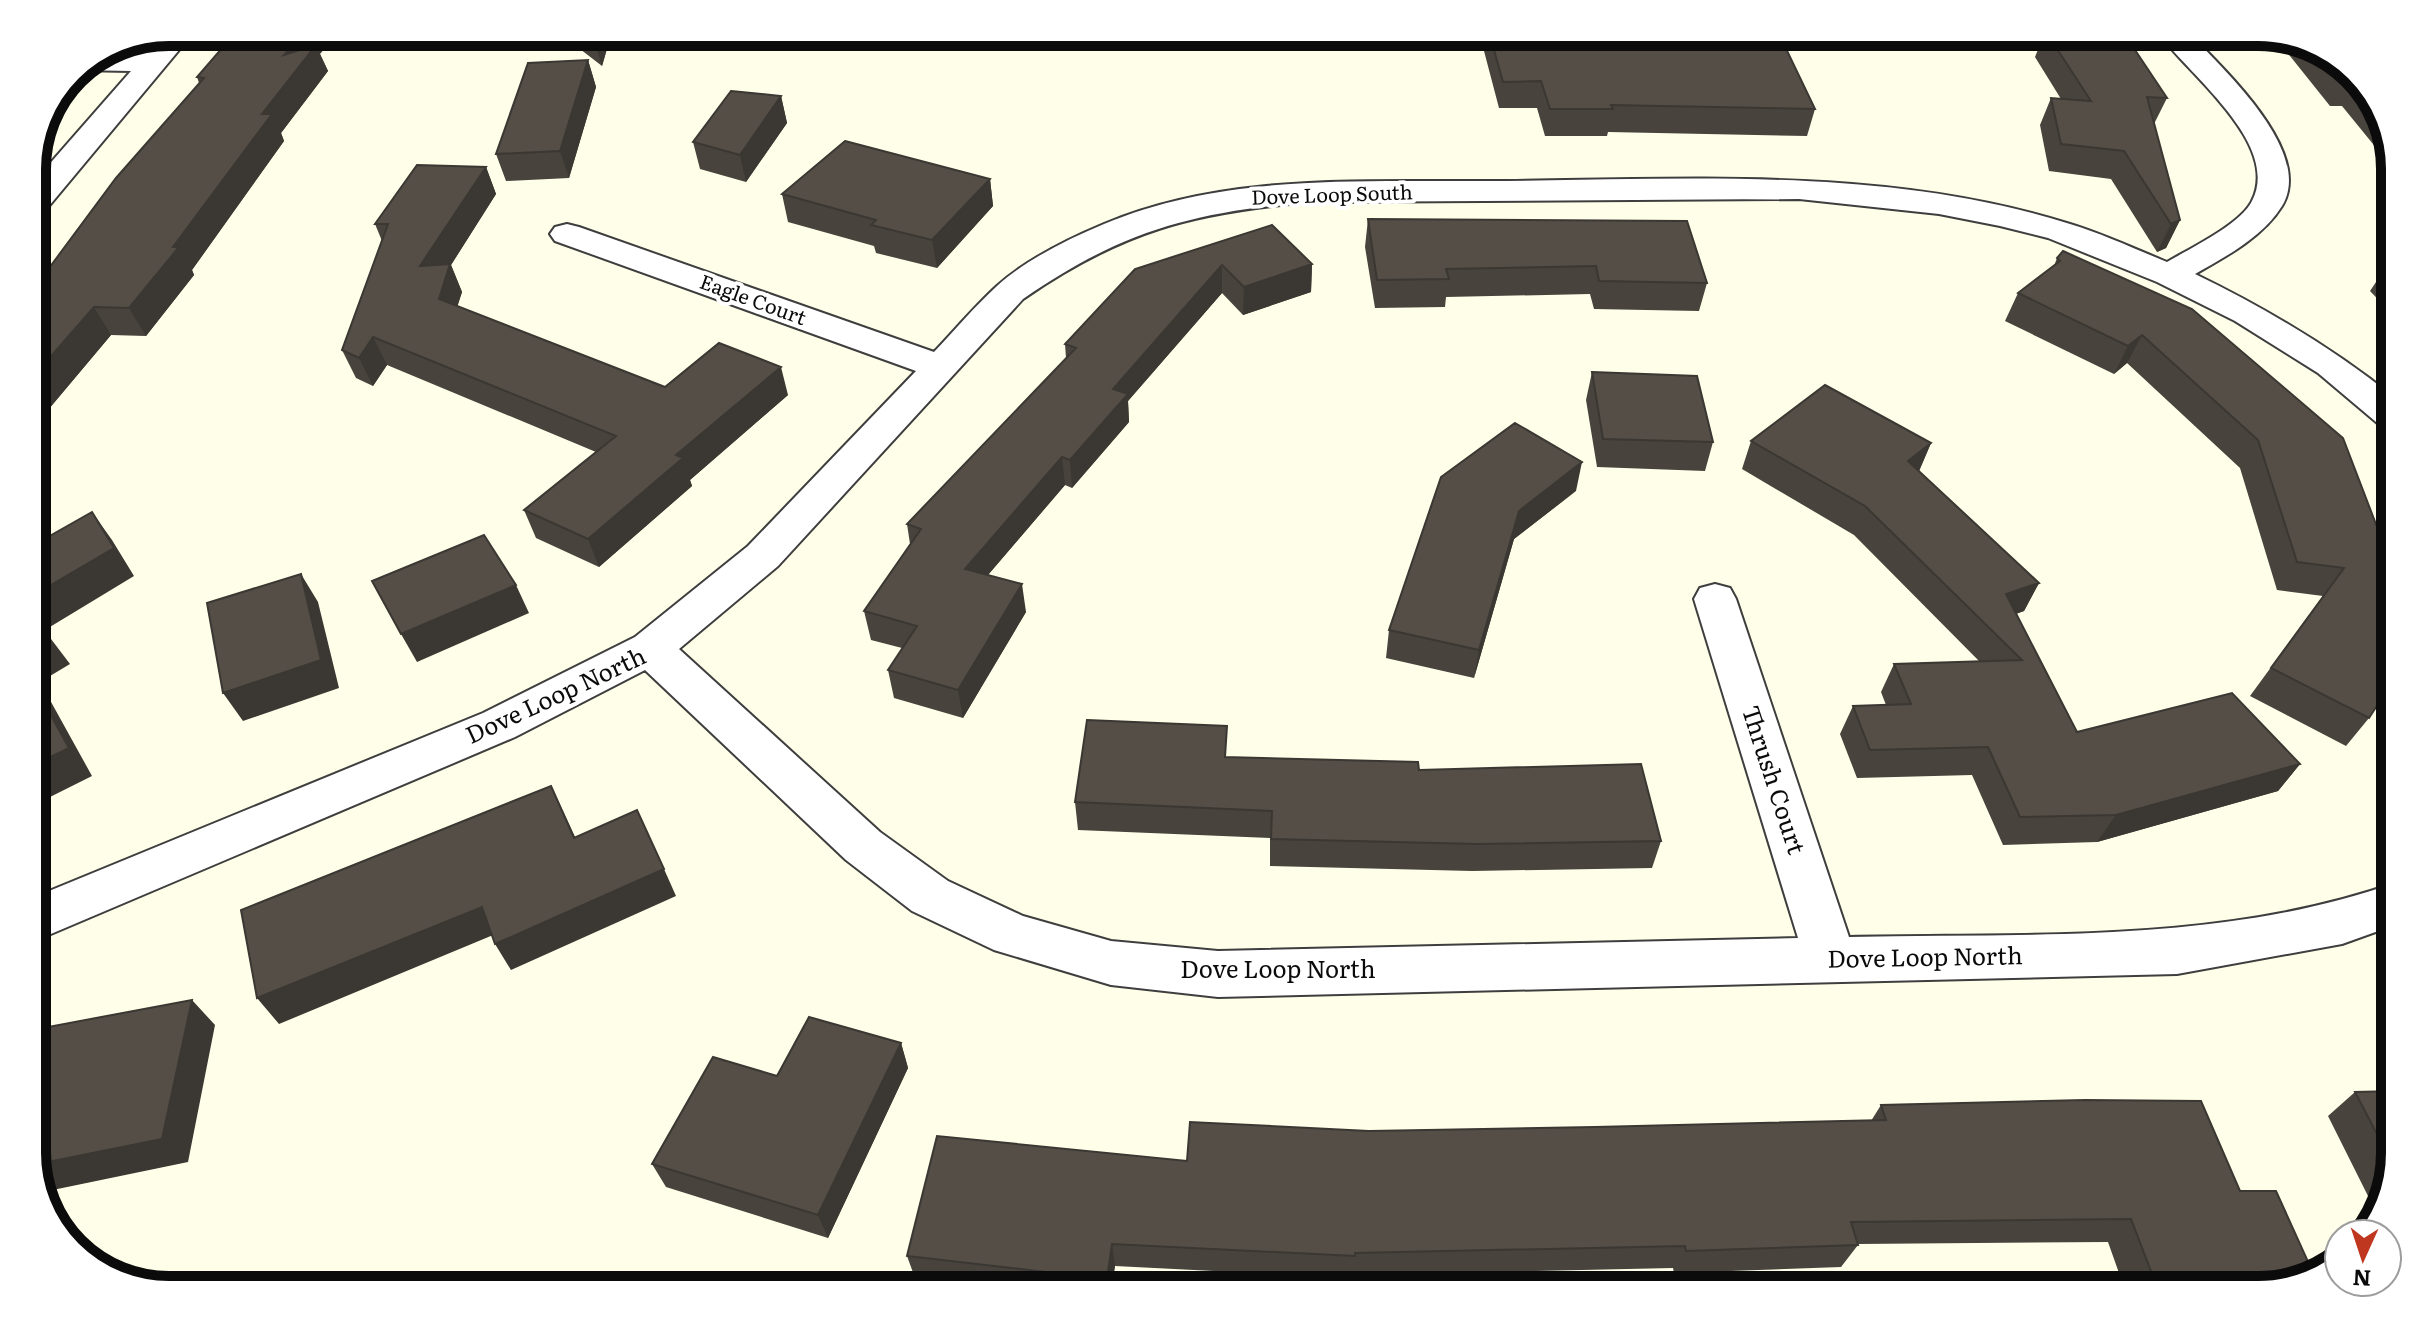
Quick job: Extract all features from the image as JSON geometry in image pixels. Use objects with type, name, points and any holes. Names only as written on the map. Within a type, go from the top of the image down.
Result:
[{"type":"street","points":[[46,189],[168,46]]},
{"type":"street","points":[[2169,275],[2222,244],[2267,205],[2276,181],[2271,154],[2254,126],[2184,46]]},
{"type":"street","points":[[109,63],[154,62]]},
{"type":"street","name":"Dove Loop South","points":[[650,648],[763,556],[1011,292],[1050,263],[1095,238],[1144,219],[1196,205],[1251,196],[1311,192],[1799,189],[1939,204],[2002,216],[2060,231],[2169,275]]},
{"type":"street","name":"Eagle Court","points":[[567,234],[939,366]]},
{"type":"street","points":[[2169,275],[2248,313],[2296,342],[2331,365],[2381,406]]},
{"type":"street","name":"Thrush Court","points":[[1715,599],[1831,961]]},
{"type":"street","name":"Dove Loop North","points":[[46,915],[499,725],[650,648],[863,846],[930,896],[1012,935],[1111,963],[1218,974],[2177,952],[2342,923],[2381,909]]},
{"type":"building","points":[[224,46],[292,46],[284,55],[315,46],[262,114],[272,114],[173,247],[179,247],[129,308],[94,307],[46,362],[46,272],[116,178],[204,78],[197,77]]},
{"type":"building","points":[[1493,46],[1785,46],[1815,109],[1611,105],[1613,109],[1550,109],[1541,81],[1503,82]]},
{"type":"building","points":[[2055,46],[2132,46],[2167,98],[2147,97],[2180,220],[2171,224],[2124,151],[2061,144],[2051,98],[2091,101]]},
{"type":"building","points":[[588,60],[560,151],[496,154],[528,63]]},
{"type":"building","points":[[731,91],[781,96],[740,155],[693,142]]},
{"type":"building","points":[[845,141],[990,179],[932,240],[871,225],[876,220],[782,194]]},
{"type":"building","points":[[417,165],[486,167],[420,266],[450,264],[439,299],[665,387],[719,343],[781,367],[676,455],[683,458],[588,539],[524,510],[616,436],[373,337],[359,358],[342,350],[388,224],[375,224]]},
{"type":"building","points":[[1368,219],[1687,221],[1707,283],[1599,281],[1596,266],[1446,269],[1449,279],[1377,280]]},
{"type":"building","points":[[1272,225],[1312,264],[1244,287],[1222,265],[1113,389],[1128,394],[1070,460],[1062,457],[965,569],[1022,584],[958,690],[888,670],[917,626],[864,611],[921,529],[907,524],[1076,348],[1065,344],[1135,269]]},
{"type":"building","points":[[2063,251],[2192,309],[2343,438],[2381,537],[2381,700],[2369,718],[2271,668],[2344,568],[2297,562],[2258,440],[2142,335],[2128,346],[2018,293],[2060,261],[2057,258]]},
{"type":"building","points":[[1592,372],[1697,376],[1713,442],[1603,439]]},
{"type":"building","points":[[1825,385],[1931,443],[1908,461],[2039,583],[2006,594],[2077,732],[2232,693],[2300,764],[2116,815],[2020,817],[1988,747],[1870,750],[1853,706],[1911,704],[1894,664],[2022,660],[1865,506],[1751,441]]},
{"type":"building","points":[[1515,423],[1582,462],[1519,511],[1479,650],[1389,630],[1441,477]]},
{"type":"building","points":[[92,512],[114,548],[46,588],[46,538]]},
{"type":"building","points":[[484,535],[516,585],[401,634],[372,581]]},
{"type":"building","points":[[301,574],[321,660],[223,693],[207,603]]},
{"type":"building","points":[[46,706],[69,748],[46,759]]},
{"type":"building","points":[[1087,720],[1227,726],[1225,757],[1418,762],[1419,770],[1641,764],[1661,841],[1478,844],[1271,839],[1272,811],[1075,802]]},
{"type":"building","points":[[551,786],[574,838],[637,810],[664,869],[495,944],[482,907],[257,998],[241,910]]},
{"type":"building","points":[[192,1000],[162,1139],[46,1162],[46,1027]]},
{"type":"building","points":[[809,1017],[901,1043],[818,1215],[652,1164],[713,1057],[777,1076]]},
{"type":"building","points":[[2381,1091],[2381,1142],[2355,1092]]},
{"type":"building","points":[[2085,1100],[2201,1101],[2240,1191],[2276,1191],[2309,1264],[2282,1274],[2258,1276],[2153,1276],[2131,1219],[1851,1222],[1858,1245],[1686,1251],[1685,1246],[1355,1253],[1355,1256],[1112,1244],[1107,1276],[1081,1276],[907,1256],[937,1136],[1187,1161],[1190,1122],[1369,1131],[1886,1120],[1881,1105]]}]
